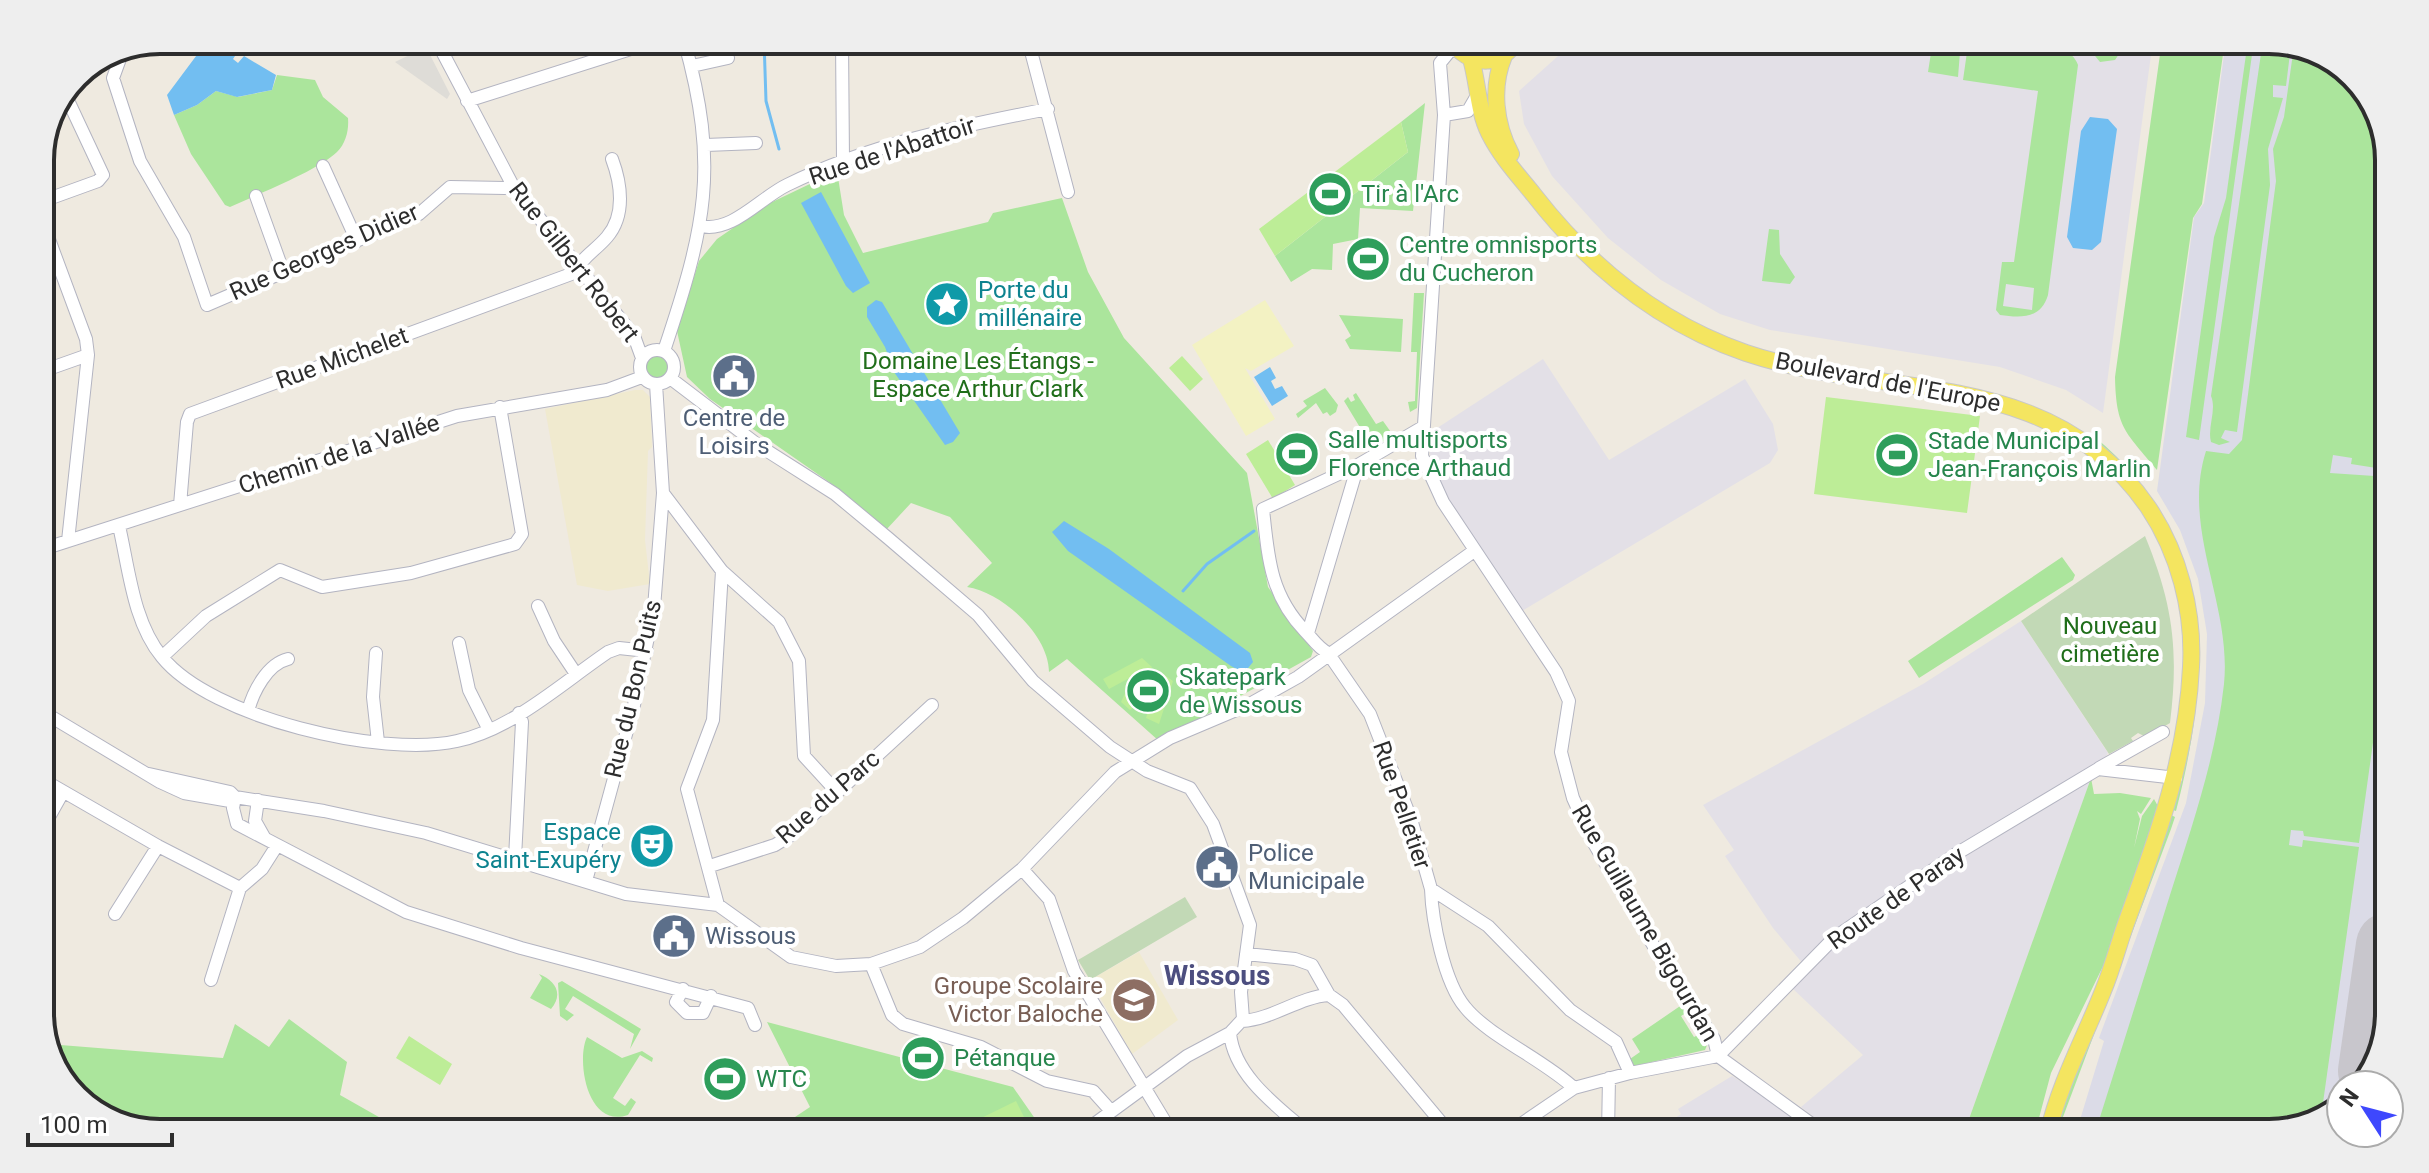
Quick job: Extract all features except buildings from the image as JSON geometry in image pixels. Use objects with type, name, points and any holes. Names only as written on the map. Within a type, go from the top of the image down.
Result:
[{"type":"main road","name":"Boulevard de l'Europe","points":[[1462,54],[1479,92],[1488,131],[1527,187],[1565,233],[1609,276],[1654,309],[1710,339],[1801,368],[1995,400],[2039,415],[2073,433],[2105,457],[2153,515],[2170,546],[2185,593],[2191,628],[2191,667],[2176,778],[2098,1002],[2068,1065],[2052,1119]]},
{"type":"main road","points":[[1472,54],[1488,61],[1504,56]]},
{"type":"main road","name":"Boulevard de l'Europe","points":[[1504,56],[1496,94],[1499,120],[1527,187]]},
{"type":"main road","name":"Boulevard de l'Europe","points":[[2041,1119],[2063,1048],[2117,947]]},
{"type":"street","name":"Rue Gilbert Robert","points":[[443,54],[512,184],[639,343],[642,358]]},
{"type":"street","points":[[467,101],[615,54]]},
{"type":"street","points":[[664,351],[701,226],[706,193],[706,145],[688,54]]},
{"type":"street","points":[[842,54],[843,161]]},
{"type":"street","points":[[1032,54],[1068,192]]},
{"type":"street","name":"Rue Guillaume Bigourdan","points":[[1447,54],[1440,63],[1444,115],[1422,456],[1443,502],[1556,672],[1569,701],[1561,752],[1573,798],[1592,840],[1656,950],[1714,1039],[1718,1056]]},
{"type":"street","points":[[692,66],[728,58]]},
{"type":"street","name":"Rue Georges Didier","points":[[119,63],[113,78],[140,161],[184,237],[207,305],[419,214],[450,187],[505,188],[512,184]]},
{"type":"street","points":[[1444,115],[1468,111],[1479,92]]},
{"type":"street","points":[[54,197],[98,181],[103,175],[70,105]]},
{"type":"street","name":"Rue de l'Abattoir","points":[[701,226],[722,227],[786,185],[843,161],[966,125],[1048,109]]},
{"type":"street","points":[[706,145],[756,143]]},
{"type":"street","points":[[578,266],[580,260],[608,237],[614,224],[620,181],[612,159]]},
{"type":"street","points":[[323,166],[357,241]]},
{"type":"street","points":[[256,196],[283,271]]},
{"type":"street","points":[[54,253],[86,339],[88,355],[68,541]]},
{"type":"street","name":"Rue Michelet","points":[[180,505],[190,414],[574,273],[578,266]]},
{"type":"street","points":[[651,350],[664,351],[674,363],[670,378],[656,384],[642,377],[642,358],[651,350]]},
{"type":"street","points":[[54,367],[88,355]]},
{"type":"street","name":"Chemin de la Vallée","points":[[54,546],[457,416],[607,390],[642,377]]},
{"type":"street","points":[[670,378],[758,445],[835,494],[888,538],[978,615],[1048,696],[1133,761],[1190,788],[1213,824],[1250,925],[1241,1004],[1242,1021]]},
{"type":"street","name":"Rue du Bon Puits","points":[[586,881],[647,651],[654,608],[663,493],[656,384]]},
{"type":"street","points":[[162,657],[206,616],[280,570],[322,587],[411,573],[515,544],[521,538],[521,528],[500,407]]},
{"type":"street","points":[[1308,633],[1358,465],[1423,427]]},
{"type":"street","name":"Rue Pelletier","points":[[1358,465],[1263,509],[1269,572],[1277,595],[1319,648],[1328,653],[1370,714],[1411,819],[1431,889],[1488,926],[1570,1010],[1616,1042],[1630,1073]]},
{"type":"street","points":[[663,493],[722,571],[779,622],[799,661],[804,756],[837,792]]},
{"type":"street","points":[[119,526],[139,613],[162,657],[204,693],[248,711],[318,732],[378,742],[432,744],[458,741],[489,730],[519,713],[619,648],[647,651]]},
{"type":"street","points":[[54,718],[149,774],[230,792],[235,797],[426,833],[636,896],[718,905],[791,957],[836,966],[871,964],[920,947],[942,934],[1022,869],[1092,792],[1133,761],[1170,738],[1276,690],[1474,551]]},
{"type":"street","points":[[718,905],[710,866],[689,809],[687,789],[713,720],[722,571]]},
{"type":"street","points":[[538,606],[554,641],[576,674]]},
{"type":"street","points":[[459,643],[469,690],[489,730]]},
{"type":"street","points":[[376,653],[373,697],[378,742]]},
{"type":"street","points":[[248,711],[266,674],[277,662],[288,659]]},
{"type":"street","name":"Rue du Parc","points":[[710,866],[775,845],[791,835],[932,705]]},
{"type":"street","points":[[515,858],[522,722],[519,713]]},
{"type":"street","name":"Route de Paray","points":[[1718,1056],[1834,938],[1956,854],[2163,732]]},
{"type":"street","points":[[2098,769],[2176,778]]},
{"type":"street","points":[[54,787],[158,846],[240,888]]},
{"type":"street","points":[[54,808],[63,792]]},
{"type":"street","points":[[235,797],[233,808],[237,824],[406,912],[521,948],[711,996],[748,1008],[755,1025]]},
{"type":"street","points":[[258,800],[255,821],[271,843]]},
{"type":"street","points":[[211,980],[240,888],[262,869],[271,843]]},
{"type":"street","points":[[115,914],[158,846]]},
{"type":"street","points":[[1022,869],[1049,899],[1074,971],[1163,1119]]},
{"type":"street","points":[[1431,889],[1444,961],[1464,1006],[1556,1071],[1574,1088]]},
{"type":"street","points":[[1246,954],[1295,959],[1312,965],[1329,995],[1343,1005],[1438,1119]]},
{"type":"street","points":[[871,964],[892,1015],[903,1024],[983,1048],[1047,1081],[1093,1091],[1111,1111]]},
{"type":"street","points":[[683,989],[676,1002],[687,1013],[703,1013],[711,996]]},
{"type":"street","points":[[1100,1119],[1187,1056],[1230,1033],[1242,1021],[1263,1019],[1319,996],[1329,995]]},
{"type":"street","points":[[1230,1033],[1234,1049],[1259,1091],[1292,1119]]},
{"type":"street","points":[[1529,1119],[1574,1088],[1630,1073],[1718,1056],[1805,1119]]},
{"type":"street","points":[[1608,1119],[1609,1078]]},
{"type":"shaded area","points":[[412,54],[430,54],[450,94],[447,99],[395,62]]},
{"type":"shaded area","points":[[1560,54],[2151,54],[2103,413],[2066,390],[2000,367],[1770,330],[1720,314],[1661,280],[1608,238],[1552,176],[1524,124],[1519,91]]},
{"type":"shaded area","points":[[2224,54],[2268,54],[2296,58],[2316,65],[2342,83],[2367,120],[2375,154],[2374,1026],[2359,1069],[2325,1069],[2325,1103],[2309,1111],[2268,1119],[2080,1119],[2104,1041],[2099,1038],[2186,803],[2205,703],[2207,634],[2198,579],[2180,530],[2157,491],[2194,217],[2204,203]]},
{"type":"shaded area","points":[[1543,359],[1609,460],[1745,379],[1773,424],[1778,450],[1770,463],[1522,611],[1450,503],[1431,462],[1428,434]]},
{"type":"shaded area","points":[[643,390],[650,397],[652,447],[648,451],[645,540],[650,584],[608,591],[577,585],[545,409]]},
{"type":"shaded area","points":[[2021,621],[2108,753],[2091,779],[1969,1119],[1817,1119],[1801,1107],[1863,1055],[1792,988],[1809,971],[1773,928],[1725,856],[1734,850],[1703,805],[1923,684]]},
{"type":"shaded area","name":"Groupe Scolaire Victor Baloche","points":[[1139,952],[1178,1020],[1132,1054],[1090,980]]},
{"type":"shaded area","points":[[1732,1076],[1795,1119],[1674,1119],[1681,1114],[1678,1109]]},
{"type":"green space","points":[[1931,54],[1960,54],[1958,77],[1928,72]]},
{"type":"green space","points":[[1967,54],[2069,54],[2078,65],[2048,295],[2040,309],[2029,315],[2000,315],[1996,310],[2002,262],[2014,262],[2038,91],[1963,80]],"holes":[[[2006,284],[2034,288],[2032,310],[2003,306]]]},
{"type":"green space","points":[[2093,54],[2119,54],[2115,60],[2100,62]]},
{"type":"green space","points":[[2160,54],[2223,54],[2202,204],[2193,218],[2157,470],[2125,429],[2118,408],[2115,377]]},
{"type":"green space","points":[[2246,54],[2252,54],[2199,440],[2186,437],[2214,237],[2226,198]]},
{"type":"green space","points":[[2261,54],[2290,57],[2286,86],[2273,85],[2273,97],[2283,98],[2268,149],[2270,185],[2237,432],[2225,430],[2221,438],[2230,442],[2219,445],[2211,442],[2211,396]]},
{"type":"green space","points":[[2292,57],[2316,65],[2349,90],[2364,113],[2375,154],[2375,468],[2351,464],[2352,458],[2333,455],[2330,473],[2375,476],[2375,728],[2359,843],[2304,836],[2303,831],[2291,830],[2289,845],[2302,847],[2303,840],[2359,847],[2328,1069],[2325,1069],[2323,1104],[2296,1115],[2268,1119],[2099,1119],[2195,817],[2220,711],[2224,654],[2199,509],[2200,480],[2206,451],[2229,454],[2242,440],[2276,181],[2273,149],[2284,117]]},
{"type":"green space","points":[[277,75],[315,80],[323,97],[348,118],[343,145],[316,167],[230,207],[225,205],[191,154],[174,115],[197,105],[216,91],[238,97],[272,90]]},
{"type":"green space","points":[[1425,103],[1413,211],[1360,208],[1358,239],[1333,244],[1332,270],[1312,269],[1291,282],[1275,256],[1408,152],[1401,122]]},
{"type":"green space","name":"Tir à l'Arc","points":[[1401,122],[1408,152],[1275,256],[1259,229]]},
{"type":"green space","name":"Domaine Les Étangs - Espace Arthur Clark","points":[[837,171],[844,215],[863,253],[988,222],[993,213],[1062,198],[1088,272],[1124,338],[1247,473],[1268,587],[1313,651],[1311,657],[1159,741],[1067,659],[1049,672],[1041,644],[1021,618],[995,597],[967,587],[992,563],[950,517],[911,503],[886,530],[829,482],[710,399],[687,377],[677,331],[699,261],[717,239],[768,204]]},
{"type":"green space","points":[[1769,229],[1779,230],[1780,254],[1795,277],[1790,284],[1762,281]]},
{"type":"green space","points":[[1414,293],[1424,293],[1417,408],[1410,412],[1408,402],[1415,401],[1417,352],[1411,352]]},
{"type":"green space","points":[[1339,315],[1403,319],[1401,352],[1350,349],[1345,340],[1351,336]]},
{"type":"green space","points":[[656,355],[664,359],[668,367],[664,375],[656,379],[648,375],[644,367],[648,359]]},
{"type":"green space","points":[[1182,356],[1203,379],[1190,391],[1169,368]]},
{"type":"green space","points":[[1325,388],[1338,405],[1336,412],[1330,416],[1327,412],[1323,414],[1316,403],[1298,418],[1296,414],[1307,406],[1303,401]]},
{"type":"green space","points":[[1356,393],[1376,424],[1383,421],[1393,435],[1377,446],[1370,444],[1344,401],[1348,397],[1351,402],[1355,400],[1353,395]]},
{"type":"green space","name":"Stade Municipal Jean-François Marlin","points":[[1826,397],[1980,416],[1967,513],[1814,494]]},
{"type":"green space","points":[[2096,438],[2136,477],[2165,519],[2184,563],[2195,610],[2198,658],[2196,708],[2176,811],[2173,810],[2189,588]]},
{"type":"green space","points":[[1268,440],[1295,485],[1273,499],[1246,454]]},
{"type":"green space","name":"Nouveau cimetière","points":[[2145,536],[2162,584],[2171,628],[2174,673],[2170,723],[2146,737],[2138,733],[2131,738],[2133,741],[2109,754],[2021,621]]},
{"type":"green space","points":[[2062,557],[2075,575],[2073,580],[1919,678],[1908,661]]},
{"type":"green space","name":"Skatepark de Wissous","points":[[1142,658],[1152,667],[1142,687],[1163,674],[1173,681],[1159,724],[1146,718],[1154,693],[1130,710],[1121,702],[1133,676],[1109,689],[1103,679]]},
{"type":"green space","points":[[2091,778],[2094,794],[2120,793],[2151,798],[2141,814],[2137,811],[2140,819],[2134,848],[2142,816],[2154,799],[2160,810],[2108,956],[2051,1073],[2039,1119],[1969,1119]]},
{"type":"green space","points":[[2171,815],[2175,817],[2171,829],[2062,1119],[2055,1119]]},
{"type":"green space","points":[[1185,897],[1197,917],[1090,980],[1078,960]]},
{"type":"green space","points":[[539,974],[556,988],[557,998],[551,1009],[530,998],[542,978]]},
{"type":"green space","points":[[562,981],[641,1029],[630,1049],[634,1034],[573,996],[565,1009],[574,1015],[567,1021],[560,1016],[558,983]]},
{"type":"green space","points":[[1686,1002],[1691,1010],[1681,1016],[1694,1037],[1702,1033],[1708,1043],[1705,1050],[1634,1066],[1630,1059],[1640,1052],[1632,1039]]},
{"type":"green space","points":[[289,1019],[347,1062],[340,1095],[382,1119],[160,1119],[133,1115],[113,1108],[90,1093],[72,1072],[59,1045],[223,1058],[235,1024],[269,1047]]},
{"type":"green space","points":[[767,1022],[1013,1087],[1035,1119],[792,1119],[810,1107]]},
{"type":"green space","points":[[409,1036],[452,1064],[440,1085],[396,1058]]},
{"type":"green space","points":[[587,1037],[622,1058],[642,1051],[653,1058],[652,1062],[640,1055],[613,1098],[625,1106],[631,1098],[636,1102],[628,1115],[614,1117],[594,1103],[584,1075]]},
{"type":"green space","points":[[1016,1101],[1025,1119],[979,1119]]},
{"type":"sand","points":[[1265,300],[1294,346],[1251,371],[1245,368],[1275,419],[1246,436],[1192,345]]},
{"type":"water","points":[[198,54],[236,54],[233,59],[238,63],[244,56],[276,75],[272,90],[237,97],[216,91],[197,105],[174,115],[167,95]]},
{"type":"water","points":[[2090,117],[2108,119],[2117,129],[2101,242],[2092,250],[2073,248],[2067,237],[2081,131]]},
{"type":"water","points":[[821,192],[870,283],[853,293],[846,286],[801,203]]},
{"type":"water","points":[[876,300],[882,302],[960,433],[953,442],[945,445],[894,372],[885,347],[867,317],[867,307]]},
{"type":"water","points":[[1270,367],[1276,378],[1271,381],[1275,389],[1282,386],[1288,396],[1272,406],[1254,377]]},
{"type":"water","points":[[1064,521],[1109,549],[1250,653],[1253,662],[1244,673],[1231,666],[1068,551],[1052,532]]},
{"type":"waterway","points":[[764,54],[766,101],[779,149]]},
{"type":"waterway","points":[[1183,591],[1207,564],[1254,531]]},
{"type":"place","name":"Tir à l'Arc","points":[[1330,194]]},
{"type":"place","name":"Centre omnisports du Cucheron","points":[[1368,259]]},
{"type":"place","name":"Porte du millénaire","points":[[947,304]]},
{"type":"place","name":"Centre de Loisirs","points":[[734,376]]},
{"type":"place","name":"Salle multisports Florence Arthaud","points":[[1297,454]]},
{"type":"place","name":"Stade Municipal Jean-François Marlin","points":[[1897,455]]},
{"type":"place","name":"Skatepark de Wissous","points":[[1148,691]]},
{"type":"place","name":"Espace Saint-Exupéry","points":[[652,846]]},
{"type":"place","name":"Police Municipale","points":[[1217,867]]},
{"type":"place","name":"Wissous","points":[[674,936]]},
{"type":"place","name":"Groupe Scolaire Victor Baloche","points":[[1134,1000]]},
{"type":"place","name":"Pétanque","points":[[923,1058]]},
{"type":"place","name":"WTC","points":[[725,1079]]},
{"type":"district","name":"Wissous","points":[[1217,975]]}]
